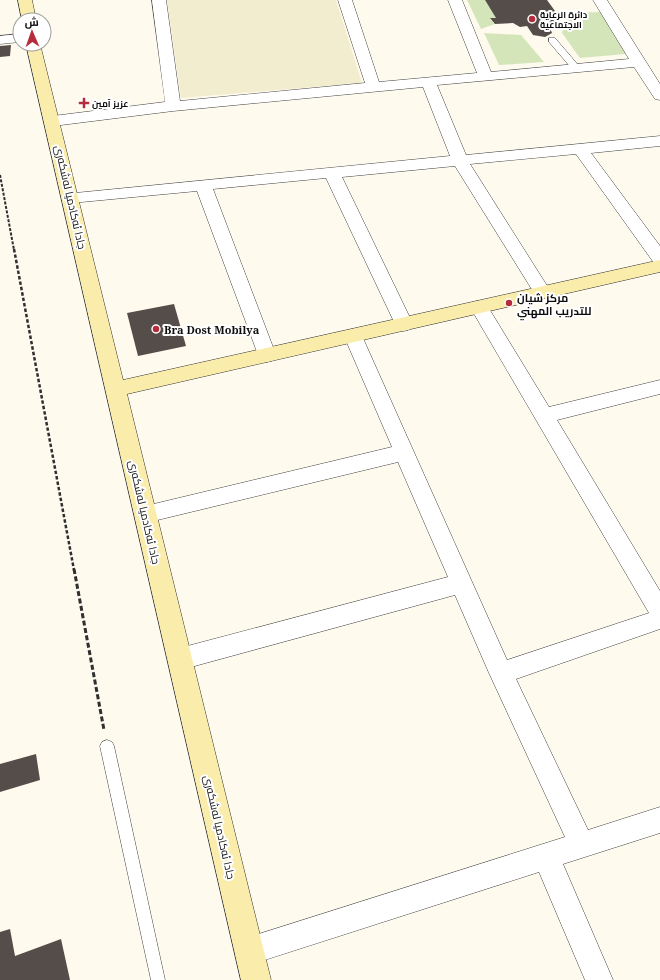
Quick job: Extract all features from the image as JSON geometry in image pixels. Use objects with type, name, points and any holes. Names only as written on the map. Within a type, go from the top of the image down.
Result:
[{"type":"main road","points":[[25,0],[27,12]]},
{"type":"main road","name":"جادا ئه‌كادميا له‌شكه‌رى","points":[[35,52],[53,120],[256,980]]},
{"type":"main road","points":[[116,389],[660,266]]},
{"type":"street","points":[[159,0],[174,106]]},
{"type":"street","points":[[345,0],[374,88]]},
{"type":"street","points":[[454,0],[486,77]]},
{"type":"street","points":[[600,0],[660,96]]},
{"type":"street","points":[[0,40],[12,39]]},
{"type":"street","points":[[53,120],[174,106],[638,62]]},
{"type":"street","points":[[429,83],[460,161],[542,292]]},
{"type":"street","points":[[71,198],[660,141]]},
{"type":"street","points":[[580,149],[660,259]]},
{"type":"street","points":[[332,173],[404,324]]},
{"type":"street","points":[[203,186],[267,355]]},
{"type":"street","points":[[479,307],[660,611]]},
{"type":"street","points":[[353,336],[501,673],[582,845]]},
{"type":"street","points":[[544,416],[660,387]]},
{"type":"street","points":[[146,514],[404,452]]},
{"type":"street","points":[[180,659],[462,583]]},
{"type":"street","points":[[501,673],[660,619]]},
{"type":"street","points":[[249,951],[660,820]]},
{"type":"street","points":[[546,856],[599,980]]},
{"type":"lane","points":[[552,40],[576,68]]},
{"type":"lane","points":[[107,746],[158,980]]},
{"type":"path","points":[[0,175],[107,746]]},
{"type":"shaded area","points":[[167,0],[336,0],[362,83],[181,98]]},
{"type":"green space","points":[[467,0],[485,0],[496,18],[490,19],[495,24],[481,29]]},
{"type":"green space","points":[[602,12],[626,54],[580,58],[562,33],[569,13]]},
{"type":"green space","points":[[484,33],[521,35],[544,62],[499,65]]},
{"type":"building","points":[[485,0],[547,0],[555,11],[553,17],[555,23],[548,23],[552,33],[545,37],[533,35],[527,26],[520,27],[513,23],[495,24],[490,18],[496,18]]},
{"type":"building","points":[[11,45],[10,56],[0,57],[0,46]]},
{"type":"building","name":"Bra Dost Mobilya","points":[[174,304],[186,346],[138,356],[127,313]]},
{"type":"building","points":[[36,754],[40,780],[0,792],[0,764]]},
{"type":"building","points":[[10,929],[15,956],[61,939],[70,980],[0,980],[0,932]]},
{"type":"place","name":"دائرة الرعاية الاجتماعية","points":[[532,19]]},
{"type":"place","name":"عزيز آمين","points":[[84,103]]},
{"type":"place","name":"مركز شيان للتدريب المهني","points":[[509,303]]},
{"type":"place","name":"Bra Dost Mobilya","points":[[156,329]]}]
